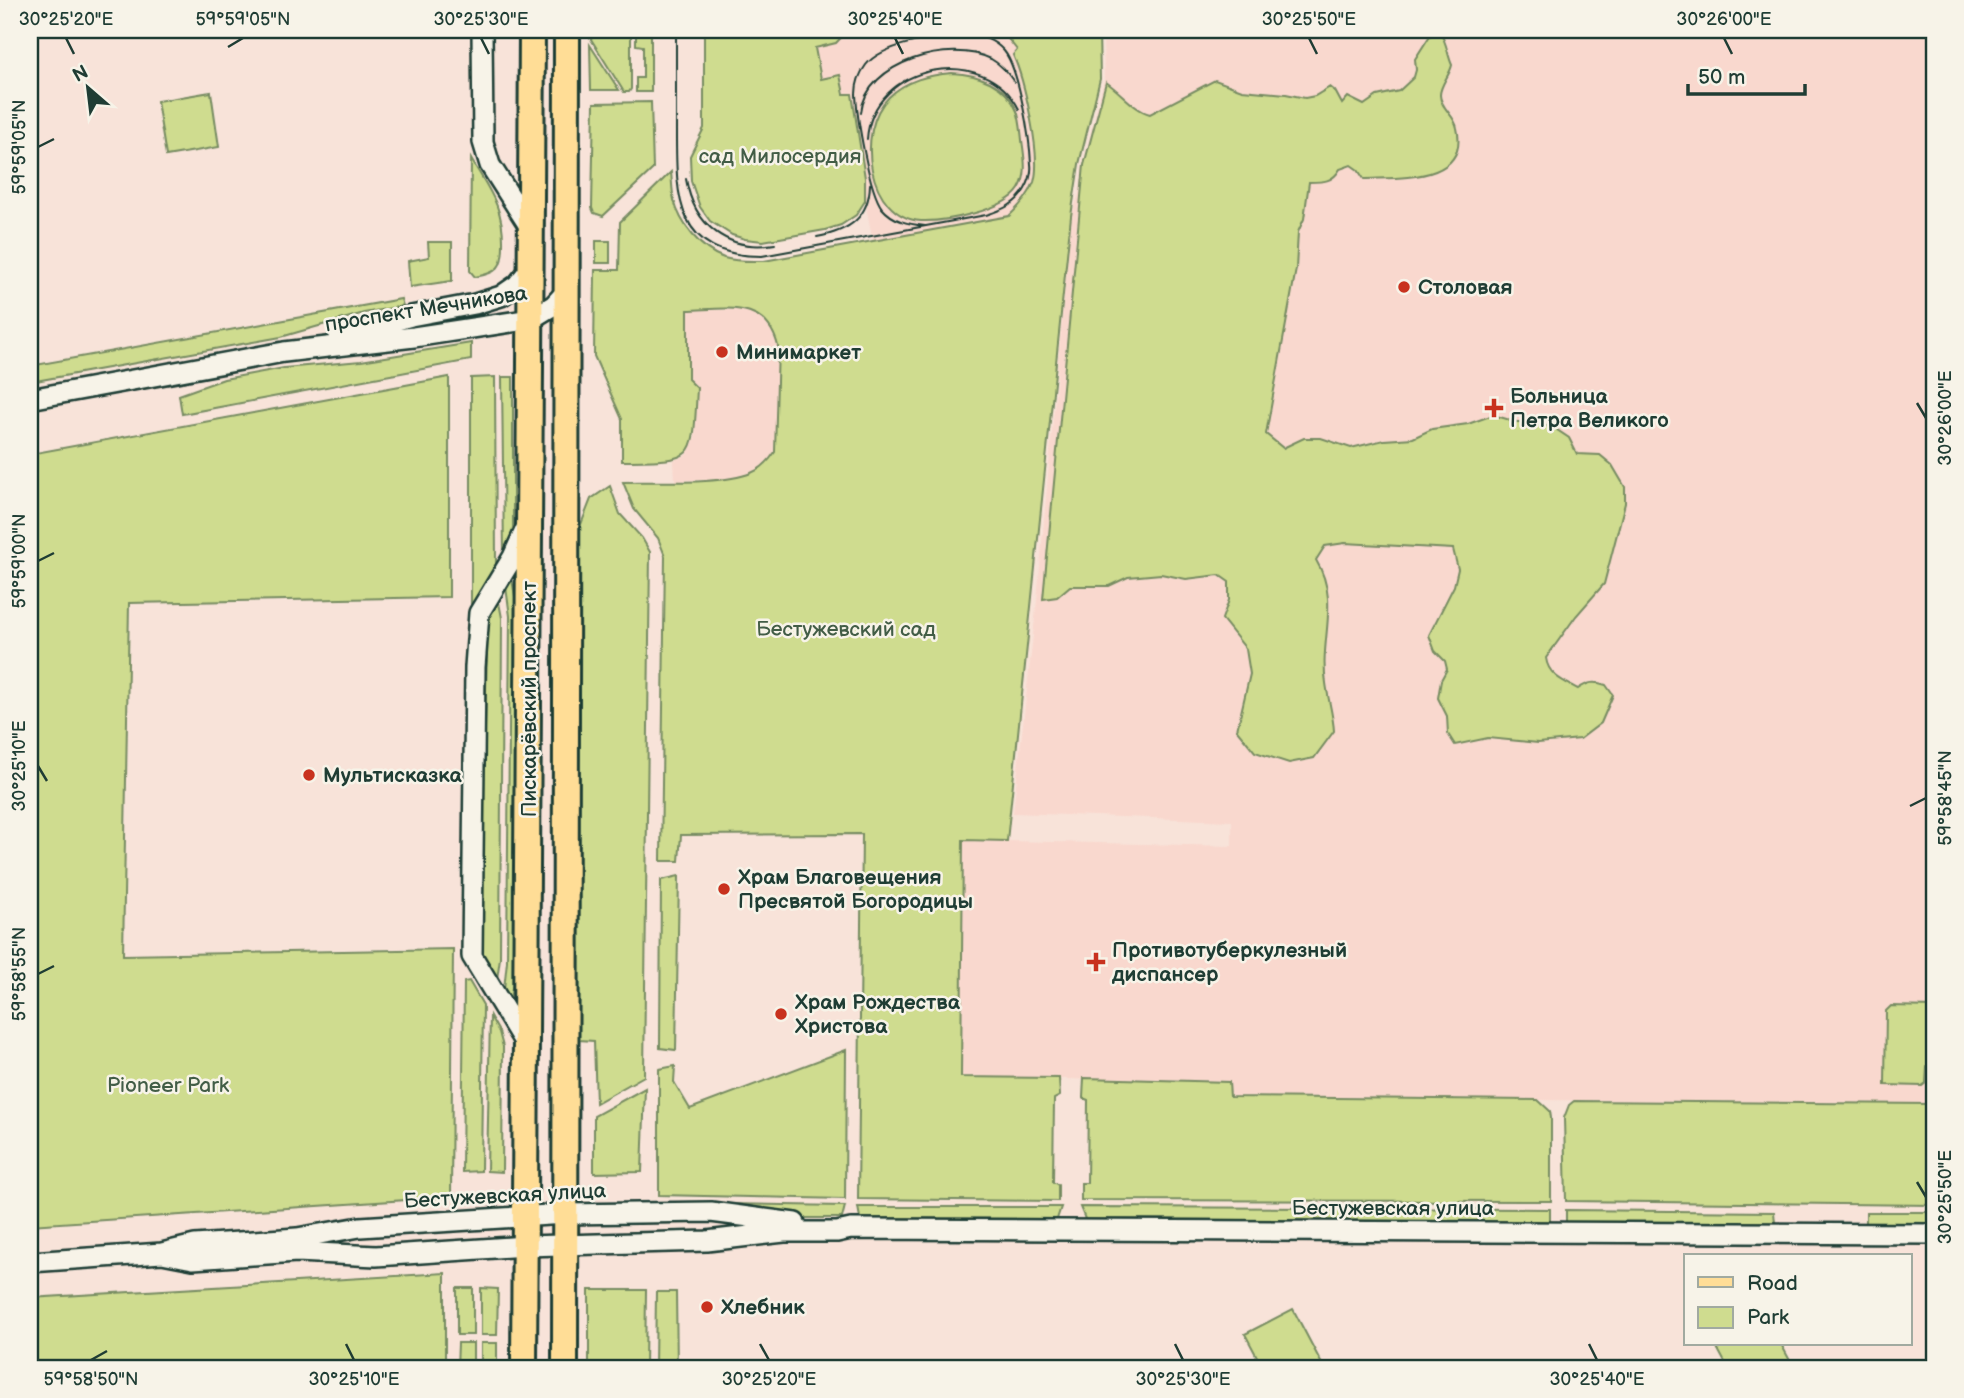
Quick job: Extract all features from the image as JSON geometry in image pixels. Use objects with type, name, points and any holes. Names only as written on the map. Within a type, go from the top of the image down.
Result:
[{"type":"main road","name":"Пискарёвский проспект","points":[[524,1368],[532,30]]},
{"type":"main road","name":"Пискарёвский проспект","points":[[565,1368],[567,30]]},
{"type":"street","points":[[482,30],[483,142],[491,165],[531,229]]},
{"type":"street","name":"проспект Мечникова","points":[[284,352],[411,316],[475,304],[501,296],[517,285],[531,268]]},
{"type":"street","name":"проспект Мечникова","points":[[30,399],[284,352],[414,337],[531,319],[554,305],[566,292]]},
{"type":"street","points":[[526,1046],[472,957],[475,667],[479,613],[513,557],[530,518]]},
{"type":"street","name":"Бестужевская улица","points":[[30,1262],[162,1253],[195,1245],[297,1238],[360,1227],[565,1214],[711,1212],[797,1223],[837,1224],[851,1228],[1934,1234]]},
{"type":"street","name":"Бестужевская улица","points":[[162,1253],[193,1259],[297,1252],[376,1256],[525,1246],[707,1241],[784,1232],[837,1233],[851,1228]]},
{"type":"shaded area","points":[[848,30],[1001,30],[1017,50],[1013,55],[1021,74],[1037,165],[1030,193],[1009,216],[873,241],[865,201],[865,178],[852,94],[844,94],[821,79],[815,48],[836,43]],"holes":[[[901,87],[879,193],[870,151],[878,112],[887,98]]]},
{"type":"shaded area","name":"Больница Петра Великого","points":[[1103,30],[1934,30],[1934,1104],[1229,1097],[1229,1082],[961,1077],[963,840],[1232,846],[1232,821],[1013,813],[1037,600],[1071,216],[1080,191],[1083,164],[1104,81]]},
{"type":"shaded area","points":[[687,310],[748,310],[771,326],[776,338],[775,452],[767,464],[752,473],[726,479],[675,481],[674,460],[686,455],[695,437],[697,388],[688,379]]},
{"type":"green space","name":"сад Милосердия","points":[[848,30],[836,43],[815,48],[821,79],[840,75],[844,94],[852,94],[865,178],[865,201],[856,215],[841,225],[825,230],[763,241],[732,235],[710,221],[700,207],[691,181],[690,156],[704,128],[704,32]]},
{"type":"green space","name":"Бестужевский сад","points":[[1001,30],[1099,30],[1100,79],[1079,164],[1071,216],[1007,841],[963,840],[961,1077],[1059,1078],[1060,1096],[1054,1099],[1053,1182],[1058,1185],[1058,1201],[858,1199],[862,834],[681,835],[679,861],[661,861],[665,556],[658,538],[634,509],[623,482],[723,479],[751,473],[765,464],[775,452],[778,346],[764,320],[754,314],[730,309],[688,310],[688,379],[697,388],[691,444],[686,452],[678,457],[622,461],[622,419],[594,356],[595,270],[619,270],[620,222],[671,172],[674,200],[686,227],[707,249],[734,260],[764,261],[1009,216],[1032,187],[1036,155],[1027,99],[1013,55],[1017,50]]},
{"type":"green space","points":[[593,33],[631,33],[629,92],[624,92],[589,36]]},
{"type":"green space","points":[[1440,33],[1452,65],[1440,95],[1442,104],[1454,119],[1457,128],[1458,146],[1453,159],[1442,168],[1412,176],[1364,179],[1351,165],[1340,169],[1334,177],[1327,180],[1309,182],[1304,219],[1298,232],[1296,269],[1266,434],[1283,448],[1304,438],[1321,438],[1351,448],[1384,440],[1413,438],[1432,429],[1468,424],[1493,415],[1554,428],[1569,438],[1577,454],[1600,455],[1612,465],[1625,487],[1625,503],[1604,584],[1576,616],[1546,658],[1553,673],[1567,683],[1578,689],[1591,683],[1606,685],[1613,695],[1601,723],[1580,739],[1538,743],[1488,738],[1455,745],[1448,734],[1447,716],[1438,698],[1441,680],[1447,669],[1445,661],[1435,651],[1429,635],[1454,586],[1458,569],[1453,549],[1345,543],[1325,546],[1316,560],[1327,591],[1325,667],[1334,731],[1314,758],[1289,763],[1255,752],[1237,730],[1250,674],[1246,649],[1222,619],[1229,600],[1229,582],[1219,575],[1186,579],[1161,574],[1128,577],[1109,586],[1070,586],[1057,597],[1043,599],[1084,165],[1106,82],[1133,105],[1150,114],[1215,80],[1242,90],[1305,98],[1315,96],[1330,87],[1342,104],[1348,97],[1364,105],[1377,96],[1399,91],[1414,77],[1415,59],[1431,34]]},
{"type":"green space","points":[[636,34],[651,34],[651,92],[636,92],[636,78],[643,78],[643,46],[636,45]]},
{"type":"green space","points":[[590,45],[619,90],[591,90]]},
{"type":"green space","name":"сад Милосердия","points":[[952,73],[990,82],[1012,102],[1020,124],[1025,163],[1023,179],[1012,196],[989,209],[959,217],[921,221],[903,216],[888,205],[878,189],[872,170],[872,130],[878,112],[889,97],[903,86],[918,79]]},
{"type":"green space","points":[[211,92],[219,147],[166,156],[157,101]]},
{"type":"green space","points":[[651,102],[653,169],[603,216],[594,213],[594,103]]},
{"type":"green space","points":[[471,159],[494,199],[503,232],[503,253],[498,268],[475,277],[470,271]]},
{"type":"green space","points":[[596,241],[610,241],[610,263],[596,263]]},
{"type":"green space","points":[[428,242],[452,242],[452,281],[410,287],[408,261],[429,257]]},
{"type":"green space","points":[[401,299],[403,306],[364,313],[281,337],[30,382],[30,366]]},
{"type":"green space","points":[[471,343],[471,360],[182,414],[179,395],[224,379],[284,368],[361,361]]},
{"type":"green space","name":"Pioneer Park","points":[[449,377],[449,597],[129,603],[123,955],[453,949],[451,1197],[30,1225],[30,454]]},
{"type":"green space","points":[[495,377],[496,569],[471,616],[471,378]]},
{"type":"green space","points":[[502,377],[513,377],[513,527],[512,538],[504,557]]},
{"type":"green space","points":[[610,486],[620,514],[642,538],[650,552],[644,1076],[596,1103],[594,1041],[579,1040],[577,773],[580,527],[591,499]]},
{"type":"green space","points":[[512,579],[519,620],[517,960],[510,999],[504,989],[507,961],[510,616],[506,587]]},
{"type":"green space","points":[[498,597],[502,618],[500,958],[497,979],[479,953],[488,615]]},
{"type":"green space","points":[[679,876],[676,1050],[660,1048],[661,880]]},
{"type":"green space","points":[[469,981],[483,1005],[481,1171],[462,1172],[464,982]]},
{"type":"green space","points":[[1891,1006],[1934,1007],[1934,1067],[1927,1067],[1926,1083],[1922,1086],[1885,1085],[1886,1011]]},
{"type":"green space","points":[[490,1016],[499,1032],[503,1047],[502,1172],[487,1171]]},
{"type":"green space","points":[[846,1050],[845,1199],[659,1195],[659,1069],[675,1066],[674,1082],[690,1109]]},
{"type":"green space","points":[[1084,1078],[1229,1082],[1230,1097],[1538,1100],[1550,1111],[1551,1118],[1551,1201],[1081,1200],[1081,1183],[1087,1183],[1088,1100],[1083,1098]]},
{"type":"green space","points":[[645,1088],[642,1172],[594,1173],[594,1116]]},
{"type":"green space","points":[[1574,1101],[1934,1104],[1934,1205],[1566,1201],[1564,1118],[1569,1105]]},
{"type":"green space","points":[[726,1204],[845,1206],[842,1218],[797,1218]]},
{"type":"green space","points":[[858,1207],[1061,1207],[1057,1219],[860,1218]]},
{"type":"green space","points":[[1080,1207],[1550,1209],[1550,1222],[1085,1219]]},
{"type":"green space","points":[[1566,1210],[1774,1212],[1775,1223],[1566,1224]]},
{"type":"green space","points":[[1866,1212],[1934,1212],[1934,1225],[1866,1224]]},
{"type":"green space","points":[[445,1273],[445,1368],[30,1368],[30,1298]]},
{"type":"green space","points":[[457,1288],[473,1288],[473,1335],[457,1335]]},
{"type":"green space","points":[[481,1288],[498,1289],[497,1335],[481,1335]]},
{"type":"green space","points":[[589,1290],[646,1290],[645,1368],[589,1368]]},
{"type":"green space","points":[[656,1292],[676,1292],[677,1368],[655,1368]]},
{"type":"green space","points":[[1293,1309],[1324,1368],[1263,1368],[1245,1334]]},
{"type":"green space","points":[[458,1343],[473,1343],[473,1368],[457,1368]]},
{"type":"green space","points":[[481,1343],[497,1343],[497,1368],[481,1368]]},
{"type":"green space","points":[[1716,1346],[1782,1346],[1794,1368],[1728,1368]]},
{"type":"tram line","points":[[676,30],[677,176],[686,217],[696,233],[711,245],[733,253],[762,256],[986,215],[1003,209],[1018,199],[1031,174],[1028,138],[1014,73],[1000,47],[990,40],[973,35],[924,40],[884,52],[866,65],[860,75],[856,94],[859,120],[864,154],[877,199],[882,208],[896,219],[925,226]]},
{"type":"tram line","points":[[861,113],[866,95],[878,80],[913,59],[934,54],[974,53],[998,63],[1014,82]]},
{"type":"tram line","points":[[867,139],[874,113],[888,93],[908,79],[932,71],[957,69],[982,75],[1003,88],[1019,109]]},
{"type":"tram line","points":[[686,179],[697,210],[716,232],[742,244],[775,244]]},
{"type":"tram line","points":[[817,237],[839,231],[855,221],[866,206],[870,184]]},
{"type":"place","name":"Столовая","points":[[1404,287]]},
{"type":"place","name":"Минимаркет","points":[[722,352]]},
{"type":"place","name":"Больница Петра Великого","points":[[1494,408]]},
{"type":"place","name":"Мультисказка","points":[[309,775]]},
{"type":"place","name":"Храм Благовещения Пресвятой Богородицы","points":[[724,889]]},
{"type":"place","name":"Противотуберкулезный диспансер","points":[[1096,962]]},
{"type":"place","name":"Храм Рождества Христова","points":[[781,1014]]},
{"type":"place","name":"Хлебник","points":[[707,1307]]}]
